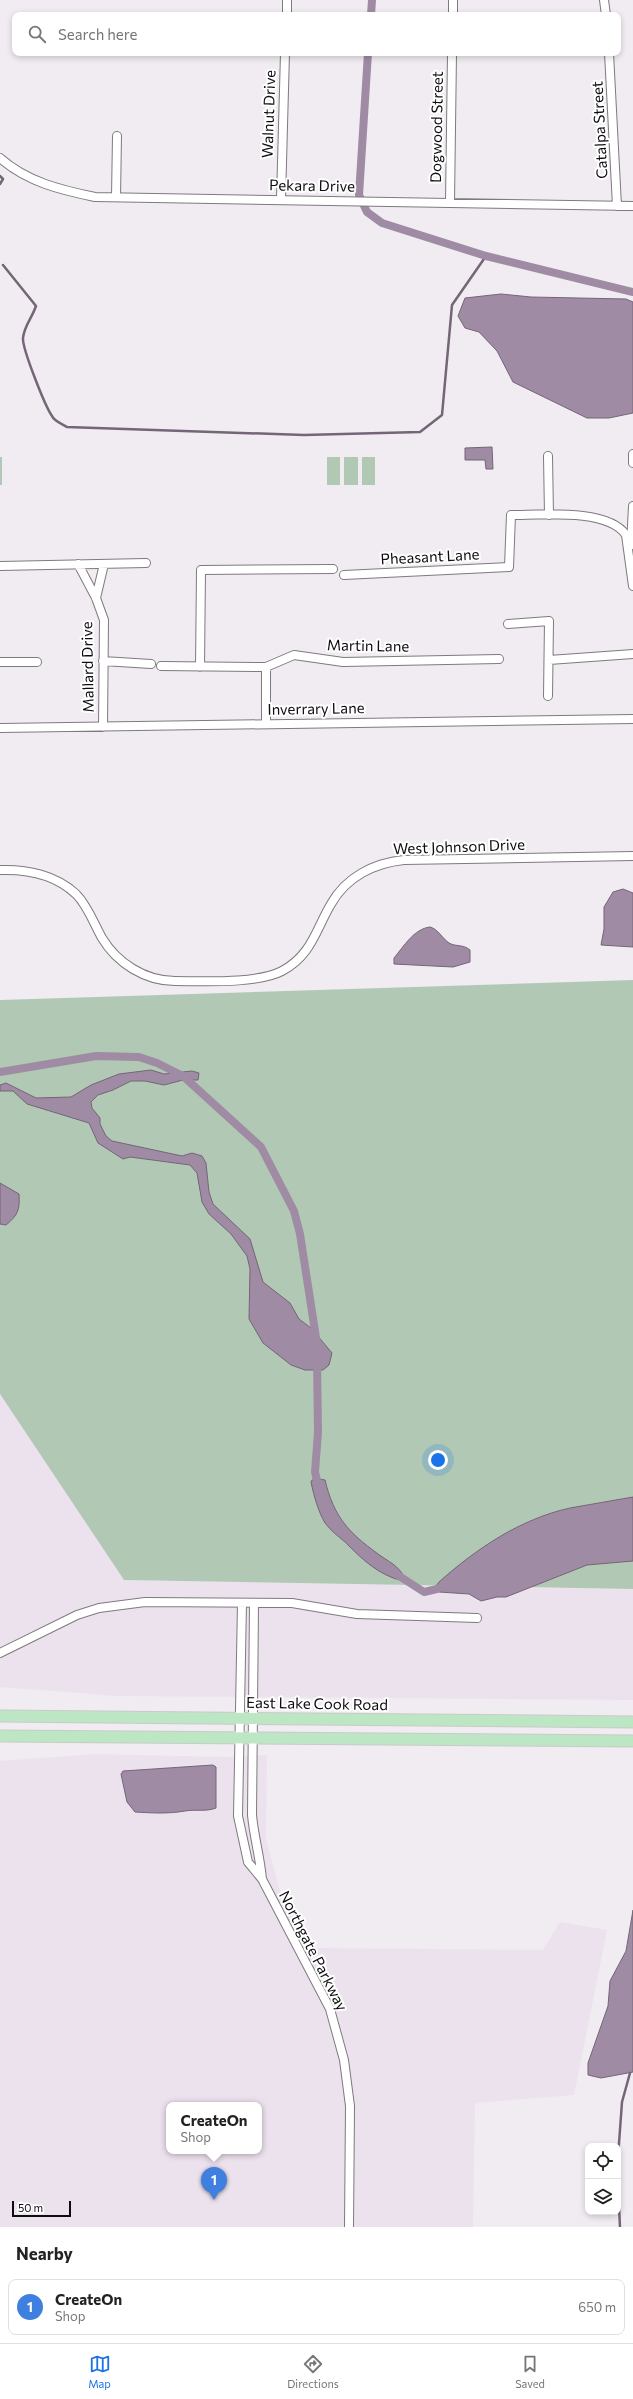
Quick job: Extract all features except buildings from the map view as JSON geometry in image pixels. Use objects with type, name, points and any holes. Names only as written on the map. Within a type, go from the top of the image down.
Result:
[{"type":"main road","name":"East Lake Cook Road","points":[[0,1716],[633,1722]]},
{"type":"main road","points":[[0,1736],[633,1741]]},
{"type":"street","points":[[287,0],[287,12]]},
{"type":"street","points":[[453,0],[453,12]]},
{"type":"street","points":[[604,0],[606,12]]},
{"type":"street","name":"Walnut Drive","points":[[281,199],[285,56]]},
{"type":"street","name":"Dogwood Street","points":[[450,202],[452,56]]},
{"type":"street","name":"Catalpa Street","points":[[609,56],[618,206]]},
{"type":"street","points":[[116,197],[117,136]]},
{"type":"street","name":"Pekara Drive","points":[[0,158],[20,173],[51,186],[96,197],[633,206]]},
{"type":"street","points":[[633,454],[633,463]]},
{"type":"street","points":[[548,456],[549,515],[573,515],[613,524],[622,529],[626,535],[633,586]]},
{"type":"street","points":[[630,561],[633,506]]},
{"type":"street","name":"Pheasant Lane","points":[[344,575],[509,567],[511,515],[549,515]]},
{"type":"street","name":"Mallard Drive","points":[[78,564],[96,598],[104,620],[103,727]]},
{"type":"street","points":[[96,598],[104,564]]},
{"type":"street","points":[[0,566],[146,564]]},
{"type":"street","points":[[200,667],[201,570],[333,569]]},
{"type":"street","points":[[508,624],[548,622],[548,696]]},
{"type":"street","points":[[548,660],[633,654]]},
{"type":"street","name":"Martin Lane","points":[[161,666],[182,668],[266,667],[294,655],[343,662],[499,659]]},
{"type":"street","points":[[103,661],[151,664]]},
{"type":"street","points":[[0,662],[37,662]]},
{"type":"street","points":[[266,667],[266,724]]},
{"type":"street","name":"Inverrary Lane","points":[[0,728],[633,719]]},
{"type":"street","name":"West Johnson Drive","points":[[0,870],[47,876],[63,885],[81,900],[103,939],[122,961],[151,978],[174,981],[253,979],[282,971],[300,957],[316,938],[331,904],[338,893],[356,876],[383,864],[404,860],[633,856]]},
{"type":"street","points":[[0,1653],[77,1615],[98,1608],[145,1602],[292,1603],[357,1614],[477,1618]]},
{"type":"street","name":"Northgate Parkway","points":[[242,1603],[238,1816],[248,1862],[262,1879],[330,2009],[344,2060],[350,2106],[349,2227]]},
{"type":"street","name":"Northgate Parkway","points":[[254,1603],[252,1815],[262,1879]]},
{"type":"shaded area","points":[[501,294],[531,297],[626,299],[633,302],[633,413],[609,418],[587,418],[513,382],[497,351],[479,332],[465,328],[458,316],[465,298]]},
{"type":"shaded area","points":[[492,447],[493,469],[486,469],[485,460],[465,460],[465,448]]},
{"type":"shaded area","points":[[623,889],[633,893],[633,947],[601,945],[604,929],[604,907],[613,892]]},
{"type":"shaded area","points":[[430,927],[449,943],[465,947],[470,950],[470,962],[453,967],[394,964],[394,958],[410,939],[424,928]]},
{"type":"shaded area","points":[[151,1070],[164,1074],[192,1071],[199,1073],[198,1080],[183,1080],[164,1085],[145,1081],[131,1081],[113,1090],[98,1095],[91,1102],[92,1108],[100,1118],[100,1124],[106,1136],[112,1141],[182,1156],[192,1153],[202,1156],[206,1163],[209,1192],[213,1204],[250,1239],[263,1282],[290,1303],[299,1319],[311,1328],[332,1353],[329,1365],[323,1370],[305,1370],[291,1365],[263,1343],[249,1319],[250,1269],[247,1256],[231,1234],[209,1214],[202,1202],[197,1173],[190,1165],[130,1157],[123,1159],[98,1143],[89,1123],[27,1104],[13,1091],[0,1091],[0,1085],[6,1083],[36,1098],[71,1097],[91,1085],[119,1074]]},
{"type":"shaded area","points":[[0,1183],[19,1194],[19,1204],[16,1215],[6,1225],[0,1224]]},
{"type":"shaded area","points":[[0,1394],[124,1580],[633,1589],[633,1700],[118,1696],[0,1687]]},
{"type":"shaded area","points":[[312,1480],[325,1480],[333,1504],[350,1531],[367,1546],[396,1567],[405,1578],[403,1581],[386,1575],[371,1566],[327,1526],[318,1508],[311,1482]]},
{"type":"shaded area","points":[[633,1497],[633,1561],[587,1565],[506,1597],[497,1597],[481,1601],[469,1594],[439,1592],[436,1586],[468,1558],[516,1528],[552,1513],[570,1508]]},
{"type":"shaded area","points":[[96,1754],[226,1757],[267,1755],[266,1839],[280,1891],[313,1948],[543,1950],[560,1922],[607,1930],[574,2095],[475,2103],[473,2227],[0,2227],[0,1761]]},
{"type":"shaded area","points":[[213,1765],[216,1767],[216,1808],[166,1813],[135,1812],[127,1802],[121,1774],[123,1771]]},
{"type":"shaded area","points":[[633,1910],[633,2072],[601,2078],[588,2075],[588,2063],[608,2006],[610,1981],[626,1951]]},
{"type":"green space","points":[[0,457],[2,457],[2,485],[0,485]]},
{"type":"green space","points":[[327,457],[340,457],[340,485],[327,485]]},
{"type":"green space","points":[[344,457],[358,457],[358,485],[344,485]]},
{"type":"green space","points":[[362,457],[375,457],[375,485],[362,485]]},
{"type":"green space","points":[[633,980],[633,1589],[124,1580],[0,1394],[0,1000]]},
{"type":"waterway","points":[[371,12],[372,0]]},
{"type":"waterway","points":[[368,56],[359,195],[367,212],[382,223],[486,256],[633,292]]},
{"type":"waterway","points":[[0,176],[3,179],[0,184]]},
{"type":"waterway","points":[[3,265],[36,306],[25,330],[23,338],[24,344],[34,377],[44,401],[53,418],[61,424],[67,427],[304,435],[420,432],[442,415],[452,305],[486,256]]},
{"type":"waterway","points":[[0,1072],[96,1056],[139,1057],[157,1063],[183,1076],[261,1147],[294,1211],[300,1234],[317,1344]]},
{"type":"waterway","points":[[317,1360],[318,1432],[315,1472],[319,1489]]},
{"type":"waterway","points":[[396,1574],[424,1592],[437,1589]]},
{"type":"waterway","points":[[619,2143],[622,2102],[630,2073]]},
{"type":"waterway","points":[[619,2215],[620,2227]]},
{"type":"place","name":"CreateOn","points":[[214,2200]]}]
